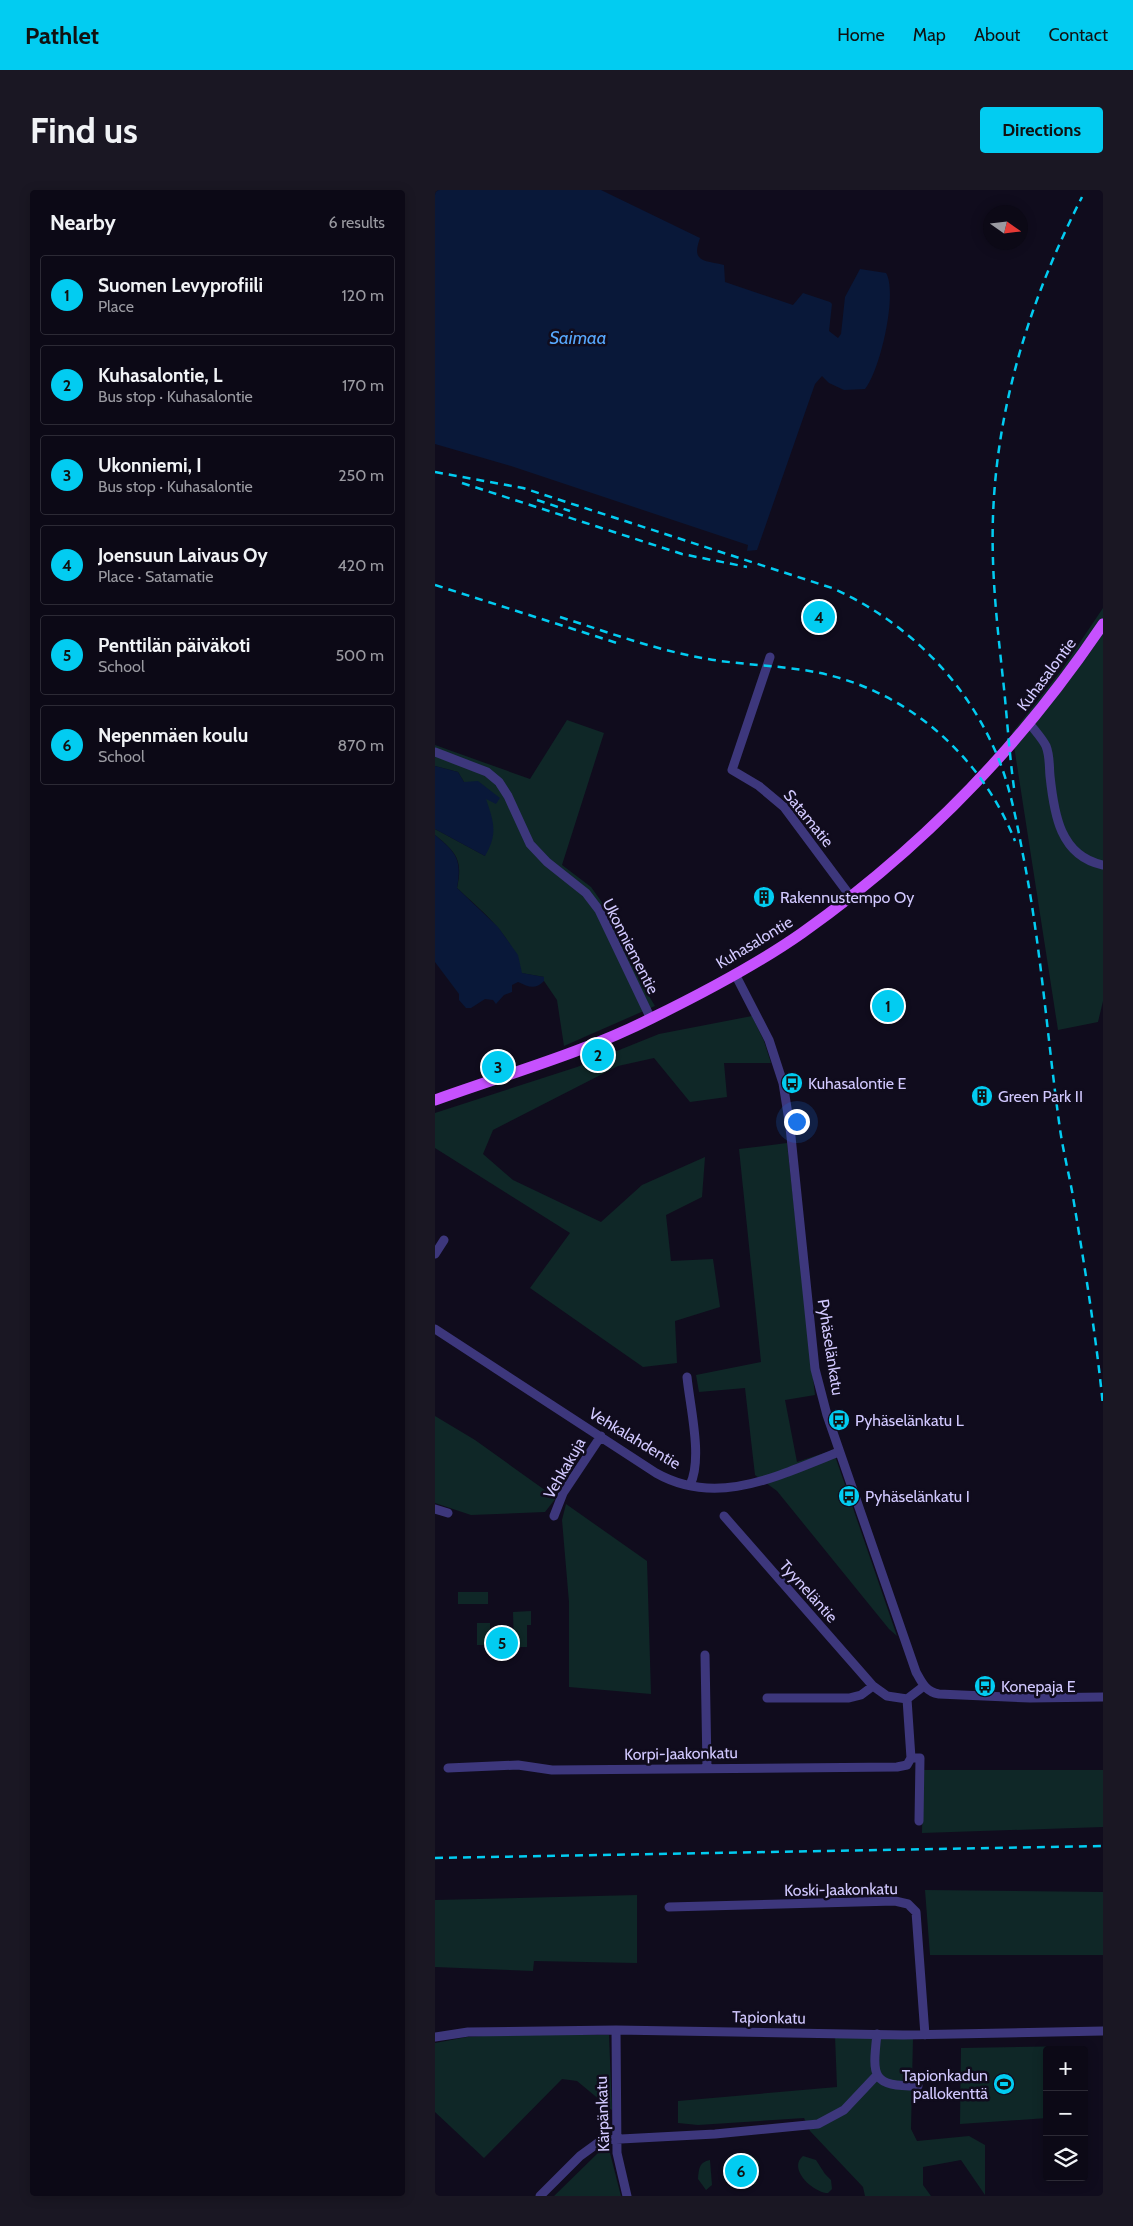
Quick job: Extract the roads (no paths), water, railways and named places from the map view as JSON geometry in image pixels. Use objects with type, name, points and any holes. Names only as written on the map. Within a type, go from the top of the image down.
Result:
[{"type":"main road","name":"Kuhasalontie","points":[[435,1100],[566,1054],[651,1019],[735,974],[800,934],[851,897],[923,837],[953,809],[1030,724],[1074,668],[1103,624]]},
{"type":"street","name":"Satamatie","points":[[770,657],[732,770],[759,786],[783,807],[851,897]]},
{"type":"street","points":[[1030,724],[1045,744],[1048,753],[1052,794],[1061,831],[1071,848],[1089,862],[1103,865]]},
{"type":"street","name":"Ukonniementie","points":[[435,752],[487,772],[499,782],[511,802],[530,844],[547,862],[586,892],[599,910],[651,1019]]},
{"type":"street","name":"Pyhäselänkatu","points":[[735,974],[769,1040],[783,1083],[790,1127],[815,1369],[839,1452],[916,1672],[924,1686]]},
{"type":"street","points":[[435,1254],[444,1240]]},
{"type":"street","name":"Vehkalahdentie","points":[[435,1329],[665,1478],[690,1485],[712,1488],[744,1486],[839,1452]]},
{"type":"street","points":[[687,1378],[695,1451],[695,1475],[690,1485]]},
{"type":"street","name":"Vehkakuja","points":[[554,1516],[563,1493],[601,1436]]},
{"type":"street","points":[[435,1509],[448,1513]]},
{"type":"street","name":"Tyyneläntie","points":[[724,1516],[873,1686]]},
{"type":"street","points":[[705,1656],[707,1768]]},
{"type":"street","points":[[767,1698],[849,1698],[861,1695],[873,1686],[887,1696],[907,1699],[924,1686],[934,1694],[1030,1698],[1103,1697]]},
{"type":"street","points":[[907,1699],[911,1758],[921,1758],[919,1821]]},
{"type":"street","name":"Korpi-Jaakonkatu","points":[[447,1768],[518,1765],[551,1770],[897,1767],[907,1764],[911,1758]]},
{"type":"street","name":"Koski-Jaakonkatu","points":[[669,1907],[895,1901],[908,1904],[916,1912],[925,2035]]},
{"type":"street","name":"Tapionkatu","points":[[435,2037],[476,2032],[616,2030],[925,2035],[1103,2031]]},
{"type":"street","name":"Kärpänkatu","points":[[616,2030],[617,2153],[627,2196]]},
{"type":"street","points":[[877,2034],[875,2061],[877,2075],[889,2085],[918,2086]]},
{"type":"street","points":[[540,2196],[593,2145],[602,2140],[715,2134],[818,2124],[844,2110],[877,2075]]},
{"type":"water","name":"Saimaa","points":[[435,190],[601,190],[700,238],[698,256],[705,261],[724,265],[725,282],[793,305],[803,293],[830,302],[832,304],[829,331],[838,338],[841,334],[845,297],[860,269],[886,273],[889,283],[889,314],[886,332],[871,380],[865,389],[844,390],[829,383],[822,376],[815,384],[757,550],[747,551],[748,545],[511,466],[435,444]]},
{"type":"water","points":[[435,766],[458,772],[464,782],[478,781],[500,798],[496,804],[486,799],[493,821],[493,834],[485,856],[435,829]]},
{"type":"water","points":[[435,835],[453,852],[456,858],[459,870],[457,888],[498,927],[518,955],[522,973],[544,977],[544,981],[541,984],[532,987],[518,982],[512,985],[512,992],[504,995],[496,1004],[493,1000],[485,999],[471,1008],[466,1008],[459,1000],[459,994],[435,962]]},
{"type":"railway","points":[[1014,788],[994,577],[993,516],[996,474],[1009,392],[1032,312],[1047,273],[1082,197]]},
{"type":"railway","points":[[435,472],[523,488],[832,588],[858,601],[905,633],[927,652],[964,696],[980,720],[999,759],[1011,799],[1020,841],[1035,923],[1055,1095],[1085,1272],[1103,1406]]},
{"type":"railway","points":[[462,483],[682,554],[747,567]]},
{"type":"railway","points":[[537,500],[570,511]]},
{"type":"railway","points":[[435,585],[617,643]]},
{"type":"railway","points":[[560,617],[666,650],[716,660],[815,672],[849,681],[880,694],[910,711],[937,731],[961,754],[982,781],[1000,810],[1015,841]]},
{"type":"railway","points":[[435,1858],[1103,1846]]},
{"type":"place","name":"Joensuun Laivaus Oy","points":[[819,617]]},
{"type":"place","name":"Rakennustempo Oy","points":[[764,897]]},
{"type":"place","name":"Suomen Levyprofiili","points":[[888,1006]]},
{"type":"place","name":"Kuhasalontie, L","points":[[598,1055]]},
{"type":"place","name":"Ukonniemi, I","points":[[498,1067]]},
{"type":"place","name":"Kuhasalontie E","points":[[792,1083]]},
{"type":"place","name":"Green Park II","points":[[982,1096]]},
{"type":"place","name":"Pyhäselänkatu L","points":[[839,1420]]},
{"type":"place","name":"Pyhäselänkatu I","points":[[849,1496]]},
{"type":"place","name":"Penttilän päiväkoti","points":[[502,1643]]},
{"type":"place","name":"Konepaja E","points":[[985,1686]]},
{"type":"place","name":"Tapionkadun pallokenttä","points":[[1004,2084]]},
{"type":"place","name":"Nepenmäen koulu","points":[[741,2171]]}]
